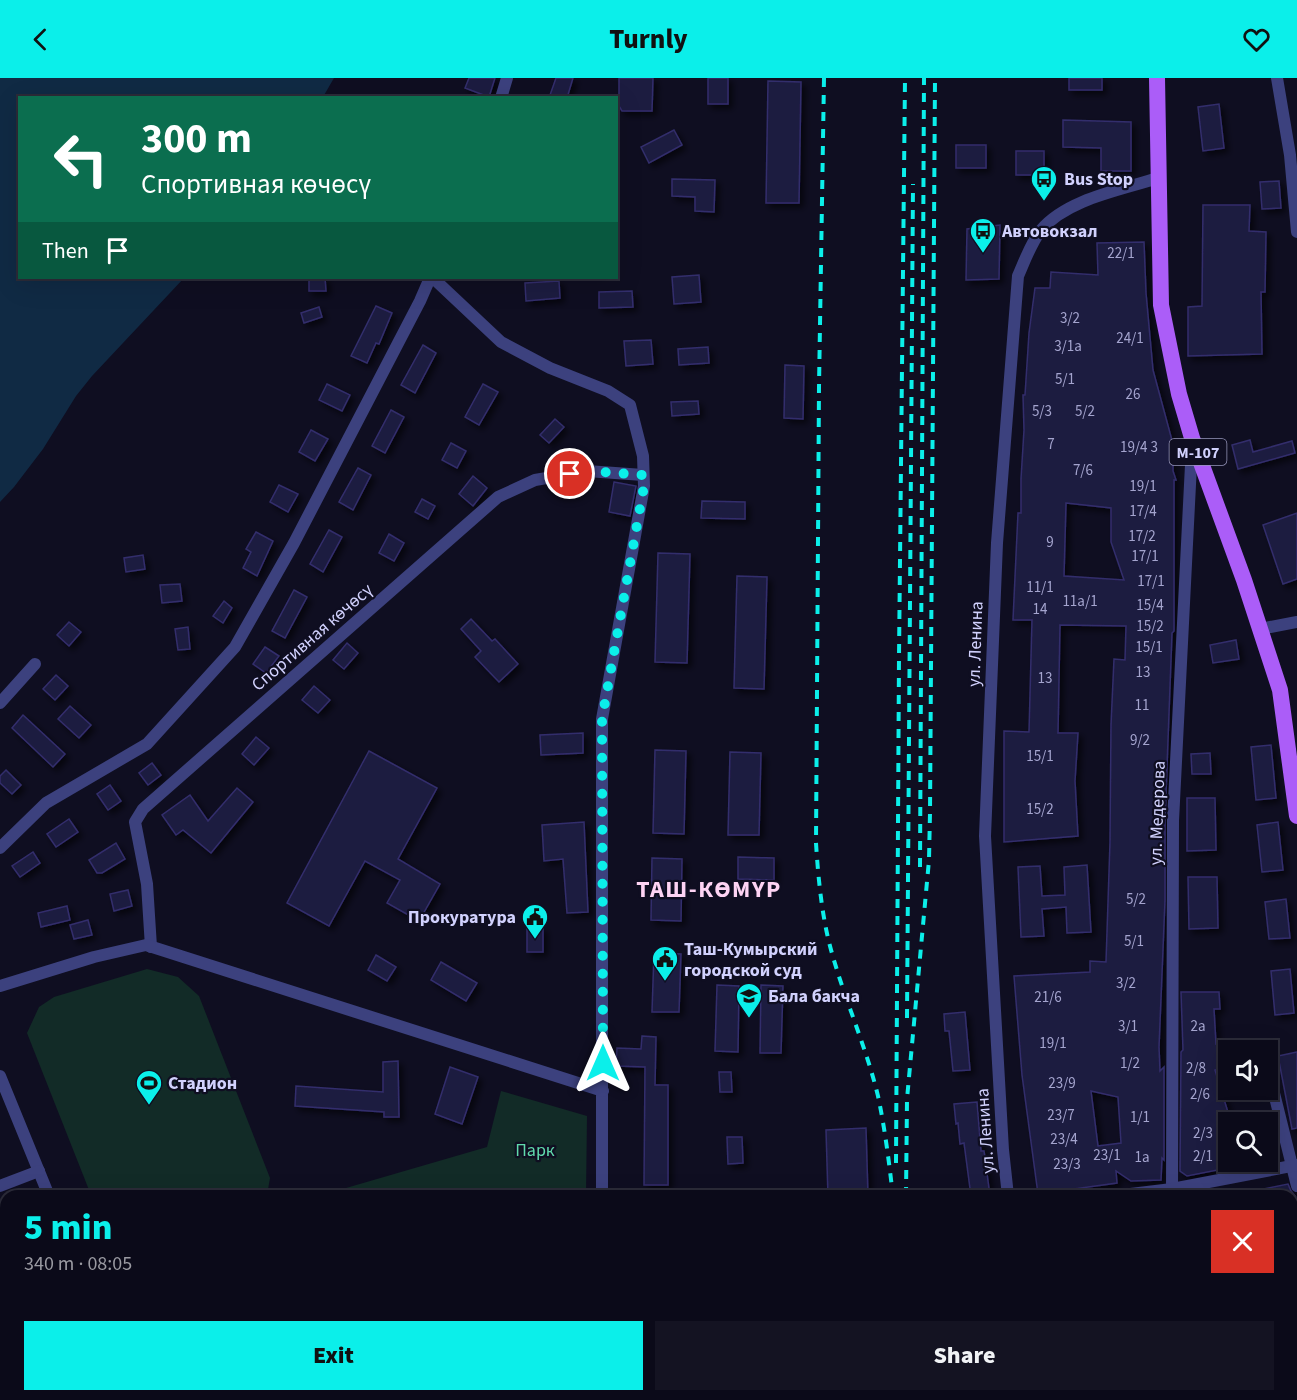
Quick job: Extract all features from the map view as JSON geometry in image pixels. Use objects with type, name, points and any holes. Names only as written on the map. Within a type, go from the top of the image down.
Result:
[{"type":"main road","name":"М-107","points":[[1157,78],[1161,305],[1179,394],[1192,438],[1280,690],[1297,816]]},
{"type":"street","points":[[502,96],[507,78]]},
{"type":"street","points":[[1277,78],[1290,155],[1297,232]]},
{"type":"street","name":"ул. Ленина","points":[[1007,1190],[985,836],[997,543],[1018,276],[1031,245],[1042,229],[1074,205],[1158,178]]},
{"type":"street","points":[[0,848],[46,803],[147,744],[235,647],[294,543],[431,279]]},
{"type":"street","points":[[432,279],[501,342],[550,368],[608,391],[630,405],[643,456],[644,486],[602,719],[602,1190]]},
{"type":"street","name":"ул. Медерова","points":[[1172,1189],[1173,821],[1192,438]]},
{"type":"street","name":"Спортивная көчөсү","points":[[151,947],[147,884],[135,822],[143,809],[498,497],[535,480],[587,471],[643,475]]},
{"type":"street","points":[[1260,629],[1297,621]]},
{"type":"street","points":[[0,703],[34,664]]},
{"type":"street","points":[[0,986],[94,957],[147,945],[603,1091]]},
{"type":"street","points":[[0,1076],[47,1190]]},
{"type":"street","points":[[1277,1100],[1295,1165],[1297,1186]]},
{"type":"street","points":[[1164,1190],[1295,1165]]},
{"type":"street","points":[[0,1186],[39,1171]]},
{"type":"green space","name":"Стадион","points":[[147,969],[178,977],[199,996],[270,1178],[268,1190],[89,1190],[27,1033],[39,1007],[54,997]]},
{"type":"green space","name":"Парк","points":[[501,1091],[587,1116],[586,1190],[339,1190],[487,1147]]},
{"type":"water","points":[[0,78],[334,78],[324,96],[18,96],[18,279],[183,279],[92,376],[76,396],[43,449],[0,502]]},
{"type":"building","points":[[469,78],[495,78],[489,96],[465,88]]},
{"type":"building","points":[[556,78],[573,78],[568,96],[550,96]]},
{"type":"building","points":[[619,78],[653,78],[652,111],[622,111],[619,106]]},
{"type":"building","points":[[708,78],[728,78],[728,104],[708,104]]},
{"type":"building","points":[[1069,78],[1102,78],[1102,90],[1069,90]]},
{"type":"building","points":[[768,81],[801,82],[799,203],[766,203]]},
{"type":"building","points":[[1219,104],[1224,148],[1203,151],[1198,107]]},
{"type":"building","points":[[1063,120],[1131,122],[1131,171],[1101,171],[1101,148],[1063,147]]},
{"type":"building","points":[[674,130],[682,145],[649,163],[641,147]]},
{"type":"building","points":[[956,145],[986,145],[986,168],[956,168]]},
{"type":"building","points":[[1016,151],[1044,151],[1044,175],[1016,175]]},
{"type":"building","points":[[672,179],[715,180],[714,212],[695,211],[695,197],[672,196]]},
{"type":"building","points":[[1279,181],[1281,208],[1262,209],[1260,182]]},
{"type":"building","points":[[1203,205],[1250,205],[1249,231],[1266,232],[1265,292],[1261,292],[1262,354],[1188,356],[1188,307],[1202,306]]},
{"type":"building","name":"Автовокзал","points":[[1000,225],[999,279],[966,280],[967,229]]},
{"type":"building","points":[[1144,242],[1153,370],[1173,444],[1173,471],[1176,480],[1174,480],[1174,631],[1172,633],[1165,821],[1165,900],[1159,1047],[1160,1071],[1164,1067],[1164,1160],[1162,1158],[1161,1180],[1131,1181],[1116,1171],[1117,1183],[1067,1190],[1037,1190],[1022,1075],[1014,976],[1090,972],[1090,961],[1106,962],[1114,659],[1125,660],[1126,626],[1060,625],[1058,733],[1078,733],[1075,781],[1078,836],[1004,842],[1004,731],[1029,732],[1032,620],[1013,620],[1018,513],[1021,513],[1023,395],[1025,395],[1035,288],[1050,288],[1051,272],[1098,275],[1097,243]],"holes":[[[1066,503],[1111,508],[1111,542],[1124,580],[1064,576]],[[1091,1091],[1118,1097],[1121,1143],[1098,1146]]]},
{"type":"building","points":[[699,275],[701,302],[674,304],[672,277]]},
{"type":"building","points":[[309,279],[325,279],[326,291],[309,291]]},
{"type":"building","points":[[559,281],[560,298],[526,301],[525,283]]},
{"type":"building","points":[[632,291],[633,307],[599,308],[599,292]]},
{"type":"building","points":[[376,306],[392,313],[379,344],[376,343],[367,363],[351,356]]},
{"type":"building","points":[[319,307],[322,317],[304,323],[301,313]]},
{"type":"building","points":[[651,340],[653,364],[626,366],[624,341]]},
{"type":"building","points":[[423,345],[436,353],[415,393],[401,385]]},
{"type":"building","points":[[708,347],[709,363],[679,365],[678,349]]},
{"type":"building","points":[[785,365],[804,366],[803,419],[784,418]]},
{"type":"building","points":[[327,384],[350,395],[342,411],[319,400]]},
{"type":"building","points":[[483,384],[498,392],[479,425],[465,417]]},
{"type":"building","points":[[698,401],[699,414],[672,416],[671,402]]},
{"type":"building","points":[[391,410],[404,417],[385,453],[372,446]]},
{"type":"building","points":[[555,419],[564,427],[549,443],[540,435]]},
{"type":"building","points":[[311,430],[328,439],[315,461],[299,452]]},
{"type":"building","points":[[1250,440],[1253,452],[1292,441],[1295,453],[1238,469],[1232,445]]},
{"type":"building","points":[[451,443],[466,451],[457,468],[442,460]]},
{"type":"building","points":[[358,468],[371,475],[353,510],[339,502]]},
{"type":"building","points":[[473,476],[487,488],[473,506],[459,494]]},
{"type":"building","points":[[614,482],[636,486],[630,516],[609,512]]},
{"type":"building","points":[[279,485],[298,494],[288,512],[270,502]]},
{"type":"building","points":[[422,499],[435,506],[428,519],[415,512]]},
{"type":"building","points":[[702,501],[745,502],[745,519],[701,518]]},
{"type":"building","points":[[1297,513],[1297,579],[1283,584],[1263,525]]},
{"type":"building","points":[[329,530],[342,537],[323,572],[310,564]]},
{"type":"building","points":[[256,532],[273,541],[257,576],[243,568],[251,552],[246,549]]},
{"type":"building","points":[[389,534],[404,543],[394,561],[379,553]]},
{"type":"building","points":[[658,553],[690,554],[687,663],[655,662]]},
{"type":"building","points":[[143,555],[145,569],[126,572],[124,558]]},
{"type":"building","points":[[737,576],[767,577],[764,689],[734,688]]},
{"type":"building","points":[[180,584],[182,601],[162,603],[160,585]]},
{"type":"building","points":[[294,590],[307,597],[285,638],[272,631]]},
{"type":"building","points":[[224,601],[232,608],[223,623],[213,616]]},
{"type":"building","points":[[471,619],[492,641],[495,639],[518,664],[499,682],[475,657],[481,651],[461,629]]},
{"type":"building","points":[[69,622],[81,632],[69,646],[57,635]]},
{"type":"building","points":[[188,627],[190,649],[178,650],[175,629]]},
{"type":"building","points":[[1236,640],[1239,659],[1213,663],[1210,645]]},
{"type":"building","points":[[347,643],[358,653],[344,669],[333,660]]},
{"type":"building","points":[[265,647],[279,656],[266,673],[253,664]]},
{"type":"building","points":[[56,675],[68,686],[55,700],[43,689]]},
{"type":"building","points":[[314,686],[330,700],[318,713],[302,700]]},
{"type":"building","points":[[70,706],[91,725],[79,738],[58,719]]},
{"type":"building","points":[[23,715],[65,754],[53,767],[12,728]]},
{"type":"building","points":[[583,733],[583,753],[541,755],[540,735]]},
{"type":"building","points":[[256,737],[269,748],[254,765],[242,754]]},
{"type":"building","points":[[1271,745],[1276,798],[1256,800],[1251,747]]},
{"type":"building","points":[[655,750],[686,751],[684,834],[653,833]]},
{"type":"building","points":[[369,751],[437,788],[398,859],[440,884],[419,921],[387,903],[400,880],[365,861],[329,926],[287,903]]},
{"type":"building","points":[[730,752],[761,753],[759,835],[728,835]]},
{"type":"building","points":[[1210,753],[1211,774],[1192,774],[1191,754]]},
{"type":"building","points":[[152,763],[161,775],[148,785],[139,773]]},
{"type":"building","points":[[6,770],[21,785],[12,794],[0,783],[0,776]]},
{"type":"building","points":[[110,785],[121,801],[108,810],[97,794]]},
{"type":"building","points":[[237,788],[253,802],[211,853],[183,830],[176,835],[162,815],[190,795],[208,821]]},
{"type":"building","points":[[1187,798],[1215,798],[1216,850],[1187,851]]},
{"type":"building","points":[[69,819],[78,832],[56,847],[47,834]]},
{"type":"building","points":[[584,822],[588,912],[567,913],[563,859],[544,861],[542,825]]},
{"type":"building","points":[[1278,822],[1283,870],[1262,872],[1257,825]]},
{"type":"building","points":[[116,843],[125,859],[102,873],[97,873],[89,860]]},
{"type":"building","points":[[33,852],[40,863],[20,877],[12,866]]},
{"type":"building","points":[[738,857],[774,858],[774,880],[738,879]]},
{"type":"building","points":[[652,858],[682,859],[681,921],[651,920]]},
{"type":"building","points":[[1087,865],[1091,932],[1067,933],[1066,907],[1042,909],[1044,936],[1021,937],[1018,867],[1040,866],[1042,896],[1065,895],[1064,867]]},
{"type":"building","points":[[1188,877],[1217,877],[1218,928],[1189,929]]},
{"type":"building","points":[[128,890],[132,906],[114,911],[110,894]]},
{"type":"building","points":[[1286,899],[1290,938],[1269,939],[1265,902]]},
{"type":"building","points":[[67,906],[70,920],[41,927],[38,913]]},
{"type":"building","points":[[88,920],[92,935],[74,939],[70,925]]},
{"type":"building","name":"Прокуратура","points":[[527,928],[543,928],[543,952],[527,952]]},
{"type":"building","points":[[654,953],[681,954],[679,1012],[652,1012]]},
{"type":"building","points":[[376,955],[396,967],[387,981],[368,970]]},
{"type":"building","points":[[441,962],[477,983],[466,1001],[431,980]]},
{"type":"building","points":[[1290,969],[1294,1013],[1275,1015],[1271,971]]},
{"type":"building","points":[[717,985],[739,986],[738,1052],[715,1051]]},
{"type":"building","points":[[761,985],[783,986],[781,1053],[760,1053]]},
{"type":"building","points":[[1181,992],[1219,992],[1220,1009],[1214,1009],[1216,1044],[1218,1044],[1218,1069],[1215,1070],[1218,1080],[1218,1100],[1224,1100],[1228,1112],[1218,1112],[1218,1170],[1187,1176],[1180,1171],[1181,1052],[1183,1050]]},
{"type":"building","points":[[965,1012],[970,1070],[953,1071],[949,1031],[945,1031],[944,1014]]},
{"type":"building","points":[[642,1036],[656,1037],[655,1085],[668,1085],[668,1185],[644,1185],[645,1067],[616,1066],[617,1048],[641,1049]]},
{"type":"building","points":[[1297,1052],[1297,1128],[1292,1129],[1278,1056]]},
{"type":"building","points":[[398,1061],[399,1117],[384,1117],[384,1112],[295,1106],[296,1086],[383,1092],[383,1062]]},
{"type":"building","points":[[450,1067],[478,1077],[462,1124],[435,1114]]},
{"type":"building","points":[[719,1072],[731,1072],[732,1092],[720,1092]]},
{"type":"building","points":[[977,1102],[981,1151],[984,1151],[989,1190],[970,1190],[964,1143],[960,1144],[954,1104]]},
{"type":"building","points":[[866,1128],[868,1190],[828,1190],[826,1130]]},
{"type":"building","points":[[727,1137],[742,1137],[743,1163],[728,1164]]},
{"type":"building","points":[[1288,1184],[1291,1190],[1259,1190]]},
{"type":"railway","points":[[824,78],[816,843],[823,915],[828,938],[878,1096],[892,1190]]},
{"type":"railway","points":[[896,1163],[905,78]]},
{"type":"railway","points":[[920,867],[924,78]]},
{"type":"railway","points":[[906,1190],[907,1099],[929,860],[935,78]]},
{"type":"railway","points":[[907,1018],[913,184]]},
{"type":"place","name":"Bus Stop","points":[[1044,202]]},
{"type":"place","name":"Автовокзал","points":[[983,254]]},
{"type":"place","name":"Прокуратура","points":[[535,940]]},
{"type":"place","name":"Таш-Кумырский городской суд","points":[[665,982]]},
{"type":"place","name":"Бала бакча","points":[[749,1019]]},
{"type":"place","name":"Стадион","points":[[149,1106]]},
{"type":"district","name":"ТАШ-КӨМҮР","points":[[709,889]]},
{"type":"route","points":[[570,474],[587,471],[643,475],[644,486],[602,719],[603,1063]]}]
